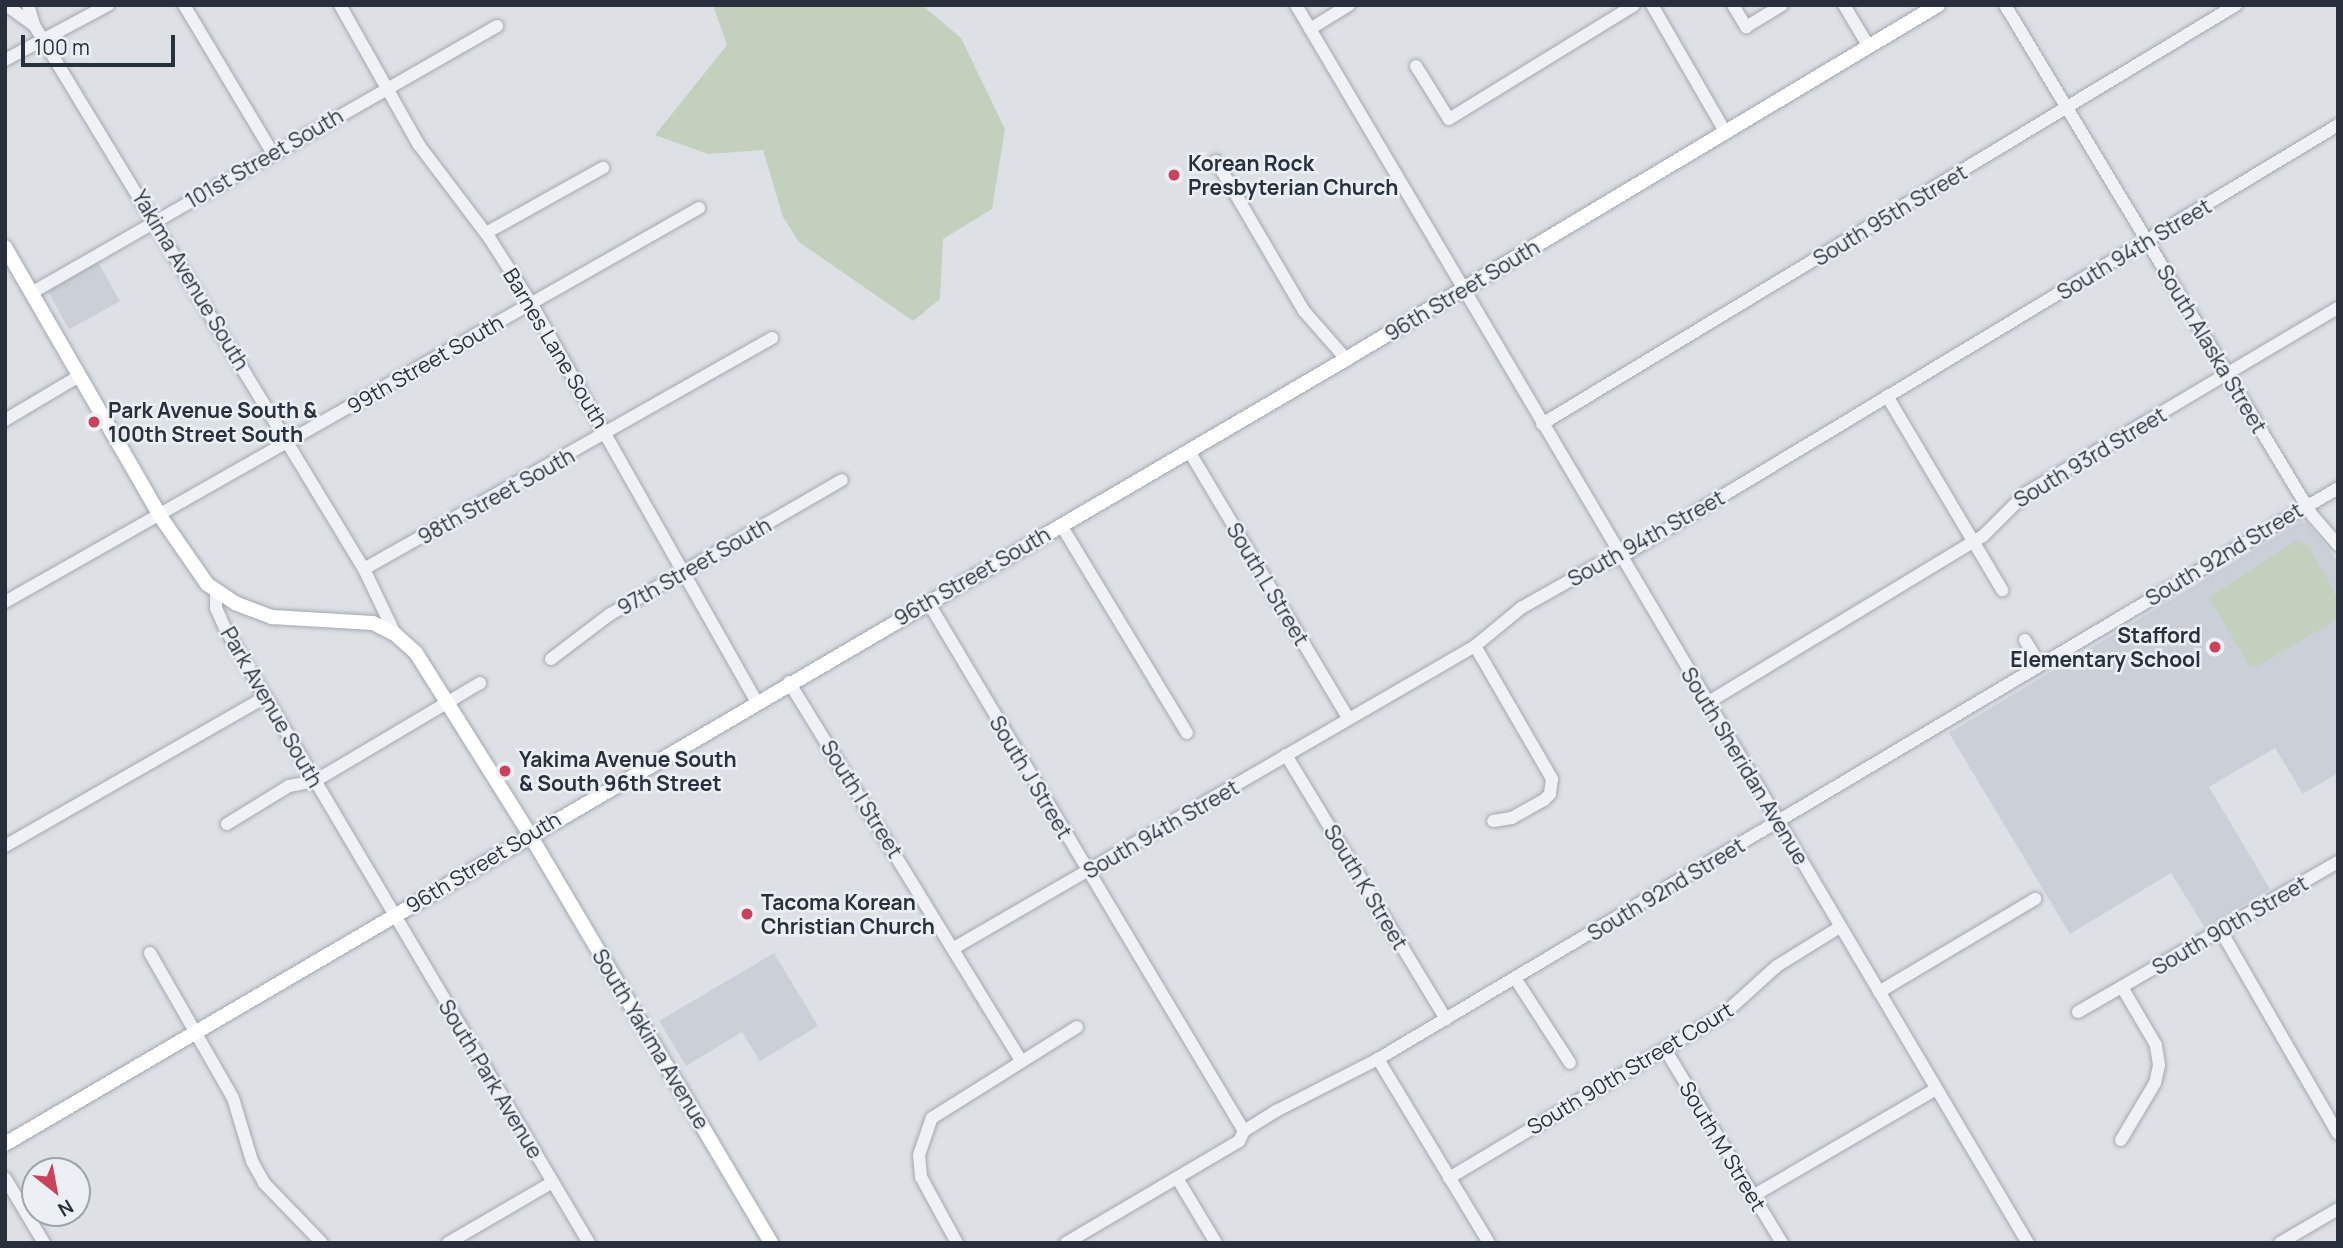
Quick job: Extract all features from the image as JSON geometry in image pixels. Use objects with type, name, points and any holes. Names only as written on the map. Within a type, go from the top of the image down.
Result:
[{"type":"main road","name":"96th Street South","points":[[5,1144],[756,701],[1346,359],[1938,5]]},
{"type":"main road","name":"Park Avenue South","points":[[5,247],[160,516],[197,574],[216,592]]},
{"type":"main road","name":"Yakima Avenue South","points":[[216,592],[272,617],[361,619],[395,634],[416,653],[530,835]]},
{"type":"main road","name":"South Yakima Avenue","points":[[530,835],[769,1242]]},
{"type":"street","points":[[6,5],[34,25]]},
{"type":"street","points":[[29,5],[34,25]]},
{"type":"street","points":[[5,60],[108,5]]},
{"type":"street","points":[[184,5],[273,154]]},
{"type":"street","name":"Barnes Lane South","points":[[340,5],[419,145],[486,233],[531,303],[608,434],[756,701]]},
{"type":"street","name":"South Sheridan Avenue","points":[[1296,5],[1462,290],[2028,1243]]},
{"type":"street","points":[[1310,29],[1349,5]]},
{"type":"street","points":[[1416,66],[1449,119],[1634,5]]},
{"type":"street","points":[[1652,5],[1726,132]]},
{"type":"street","points":[[1733,5],[1746,27],[1782,5]]},
{"type":"street","points":[[1844,5],[1869,47]]},
{"type":"street","name":"South Alaska Street","points":[[2005,5],[2306,504],[2338,545]]},
{"type":"street","name":"South 95th Street","points":[[1542,424],[2236,5]]},
{"type":"street","name":"Yakima Avenue South","points":[[34,25],[289,441],[364,569],[395,634]]},
{"type":"street","name":"101st Street South","points":[[33,292],[497,26]]},
{"type":"street","name":"South 94th Street","points":[[954,948],[1475,646],[1521,608],[1597,565],[1621,557],[2338,125]]},
{"type":"street","points":[[1216,161],[1304,311],[1346,359]]},
{"type":"street","points":[[486,233],[603,168]]},
{"type":"street","name":"99th Street South","points":[[5,602],[699,208]]},
{"type":"street","name":"South 93rd Street","points":[[1707,703],[1974,542],[2026,493],[2338,308]]},
{"type":"street","name":"98th Street South","points":[[364,569],[608,434],[772,338]]},
{"type":"street","points":[[5,420],[79,376]]},
{"type":"street","points":[[1887,396],[2002,590]]},
{"type":"street","name":"South L Street","points":[[1189,451],[1348,718]]},
{"type":"street","name":"97th Street South","points":[[551,659],[609,615],[842,480]]},
{"type":"street","name":"South 92nd Street","points":[[1066,1243],[1239,1141],[1244,1131],[1447,1019],[2306,504],[2338,488]]},
{"type":"street","points":[[1061,525],[1187,733]]},
{"type":"street","name":"Park Avenue South","points":[[216,592],[219,617],[393,915]]},
{"type":"street","name":"South J Street","points":[[928,602],[1244,1131]]},
{"type":"street","points":[[2025,640],[2040,665]]},
{"type":"street","points":[[1475,646],[1548,769],[1552,787],[1544,800],[1519,815],[1493,821]]},
{"type":"street","name":"South I Street","points":[[789,682],[1021,1060]]},
{"type":"street","points":[[227,824],[289,786],[315,781],[480,683]]},
{"type":"street","points":[[5,846],[265,696]]},
{"type":"street","name":"South K Street","points":[[1286,755],[1447,1019]]},
{"type":"street","name":"South 90th Street","points":[[2078,1012],[2338,862]]},
{"type":"street","points":[[1879,992],[2035,899]]},
{"type":"street","name":"South Park Avenue","points":[[393,915],[589,1243]]},
{"type":"street","name":"South 90th Street Court","points":[[1449,1178],[1725,1013],[1777,966],[1840,927]]},
{"type":"street","points":[[2221,931],[2338,1134]]},
{"type":"street","points":[[150,953],[237,1105],[252,1161],[264,1183],[322,1243]]},
{"type":"street","points":[[1515,978],[1570,1063]]},
{"type":"street","points":[[2121,1140],[2155,1083],[2159,1065],[2155,1045],[2122,988]]},
{"type":"street","points":[[957,1243],[921,1177],[919,1155],[925,1131],[940,1110],[1077,1027]]},
{"type":"street","name":"South M Street","points":[[1665,1049],[1782,1243]]},
{"type":"street","points":[[1378,1059],[1489,1243]]},
{"type":"street","points":[[1753,1196],[1936,1089]]},
{"type":"street","points":[[5,1178],[44,1243]]},
{"type":"street","points":[[1177,1178],[1216,1243]]},
{"type":"street","points":[[448,1243],[553,1182]]},
{"type":"street","points":[[2280,1243],[2338,1209]]},
{"type":"shaded area","points":[[98,262],[120,301],[69,329],[47,290]]},
{"type":"shaded area","name":"Stafford Elementary School","points":[[2301,522],[2307,523],[2338,561],[2338,773],[2303,794],[2275,748],[2209,787],[2270,889],[2205,928],[2171,873],[2070,934],[1949,733]]},
{"type":"shaded area","points":[[774,953],[818,1026],[760,1061],[742,1032],[686,1066],[659,1021]]},
{"type":"green space","points":[[713,5],[922,5],[961,38],[1005,129],[992,209],[943,239],[940,299],[913,321],[799,242],[783,217],[763,150],[708,154],[655,135],[727,45]]},
{"type":"green space","points":[[2297,540],[2308,545],[2338,598],[2338,619],[2256,667],[2249,666],[2209,597]]},
{"type":"place","name":"Korean Rock Presbyterian Church","points":[[1174,175]]},
{"type":"place","name":"Park Avenue South & 100th Street South","points":[[94,422]]},
{"type":"place","name":"Stafford Elementary School","points":[[2215,647]]},
{"type":"place","name":"Yakima Avenue South & South 96th Street","points":[[505,771]]},
{"type":"place","name":"Tacoma Korean Christian Church","points":[[747,914]]}]
